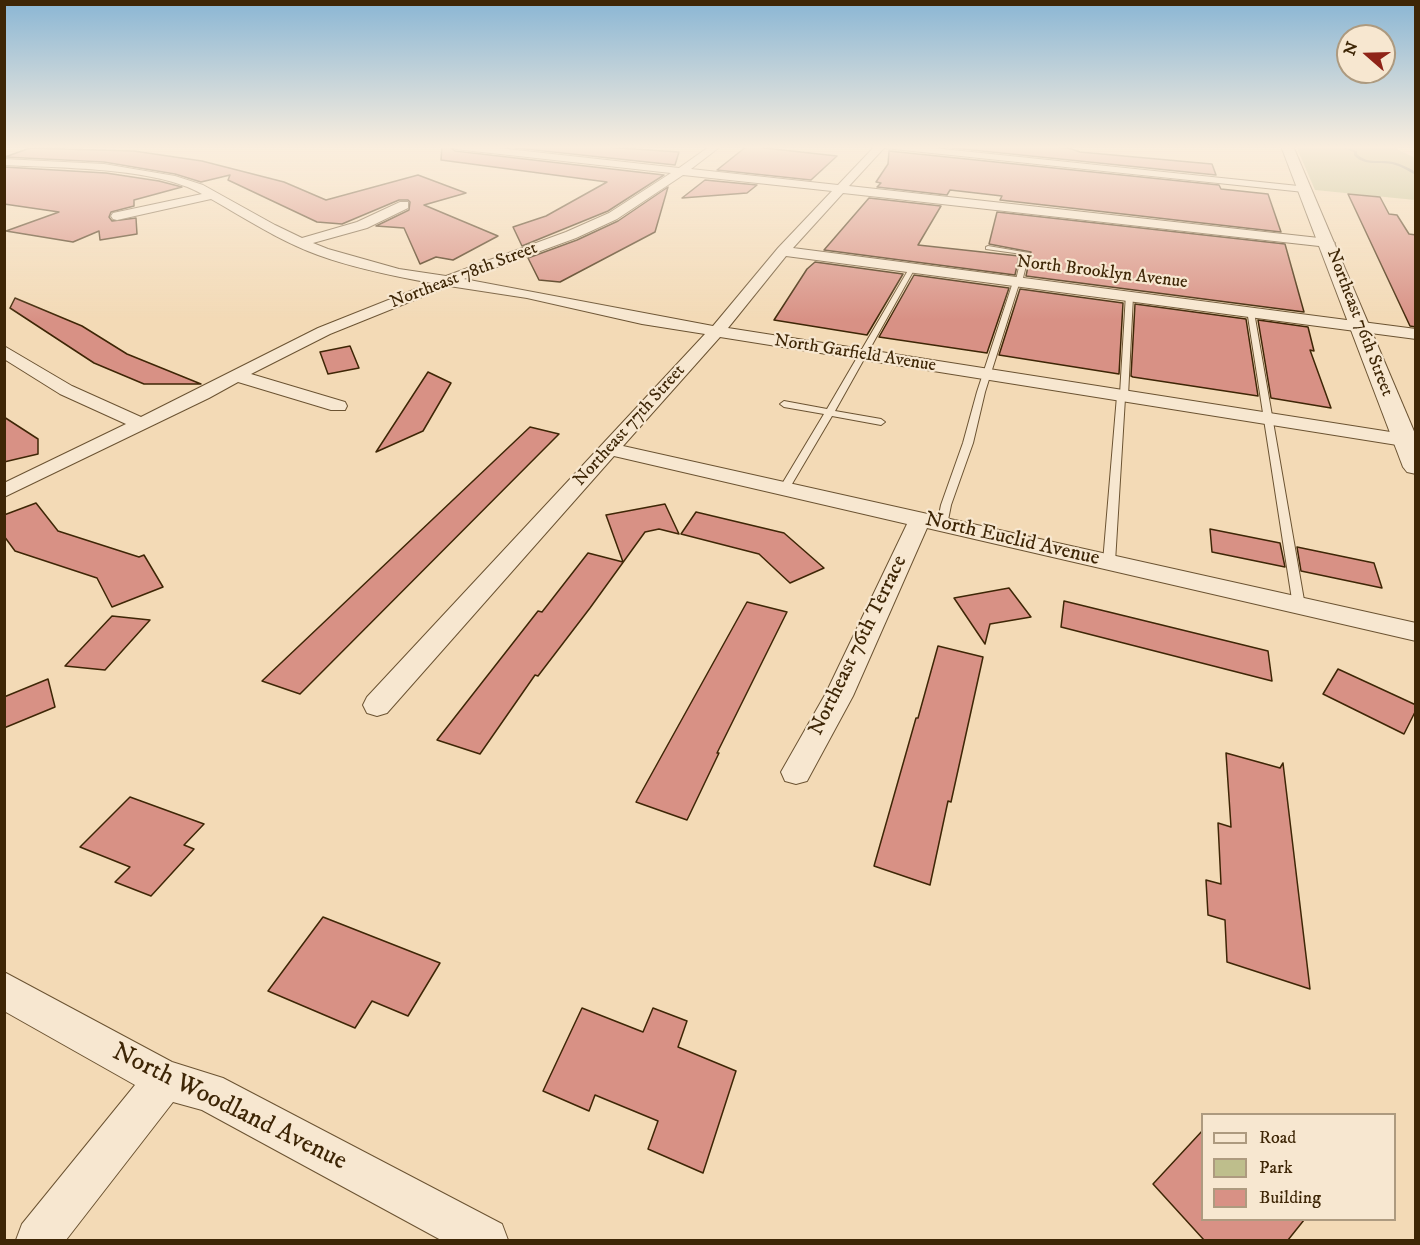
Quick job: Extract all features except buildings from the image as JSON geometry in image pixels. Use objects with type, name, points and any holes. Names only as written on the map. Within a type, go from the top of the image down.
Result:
[{"type":"street","points":[[117,216],[171,204]]},
{"type":"street","name":"North Garfield Avenue","points":[[229,204],[270,228],[362,265],[551,298],[642,319],[1411,442]]},
{"type":"street","name":"Northeast 78th Street","points":[[4,491],[203,394],[235,375],[324,331],[447,281],[560,239],[614,216],[633,204]]},
{"type":"street","name":"Northeast 77th Street","points":[[377,705],[716,331],[783,251],[828,204]]},
{"type":"street","points":[[978,204],[1328,243]]},
{"type":"street","name":"Northeast 76th Street","points":[[1311,204],[1328,243],[1359,327],[1411,442],[1416,467]]},
{"type":"street","points":[[301,242],[362,225],[404,205]]},
{"type":"street","name":"North Brooklyn Avenue","points":[[783,251],[1416,334]]},
{"type":"street","points":[[4,351],[66,390],[141,424]]},
{"type":"street","points":[[235,375],[338,406]]},
{"type":"street","name":"North Euclid Avenue","points":[[609,449],[1416,632]]},
{"type":"street","name":"Northeast 76th Terrace","points":[[796,772],[931,522]]},
{"type":"street","name":"North Woodland Avenue","points":[[4,990],[165,1080],[209,1092],[486,1240]]},
{"type":"street","points":[[38,1240],[165,1080]]},
{"type":"lane","points":[[931,522],[946,505],[968,443],[981,392],[1026,253],[988,248]]},
{"type":"lane","points":[[784,489],[912,268]]},
{"type":"lane","points":[[1109,562],[1129,296]]},
{"type":"lane","points":[[1250,312],[1299,606]]},
{"type":"lane","points":[[784,404],[881,422]]}]
